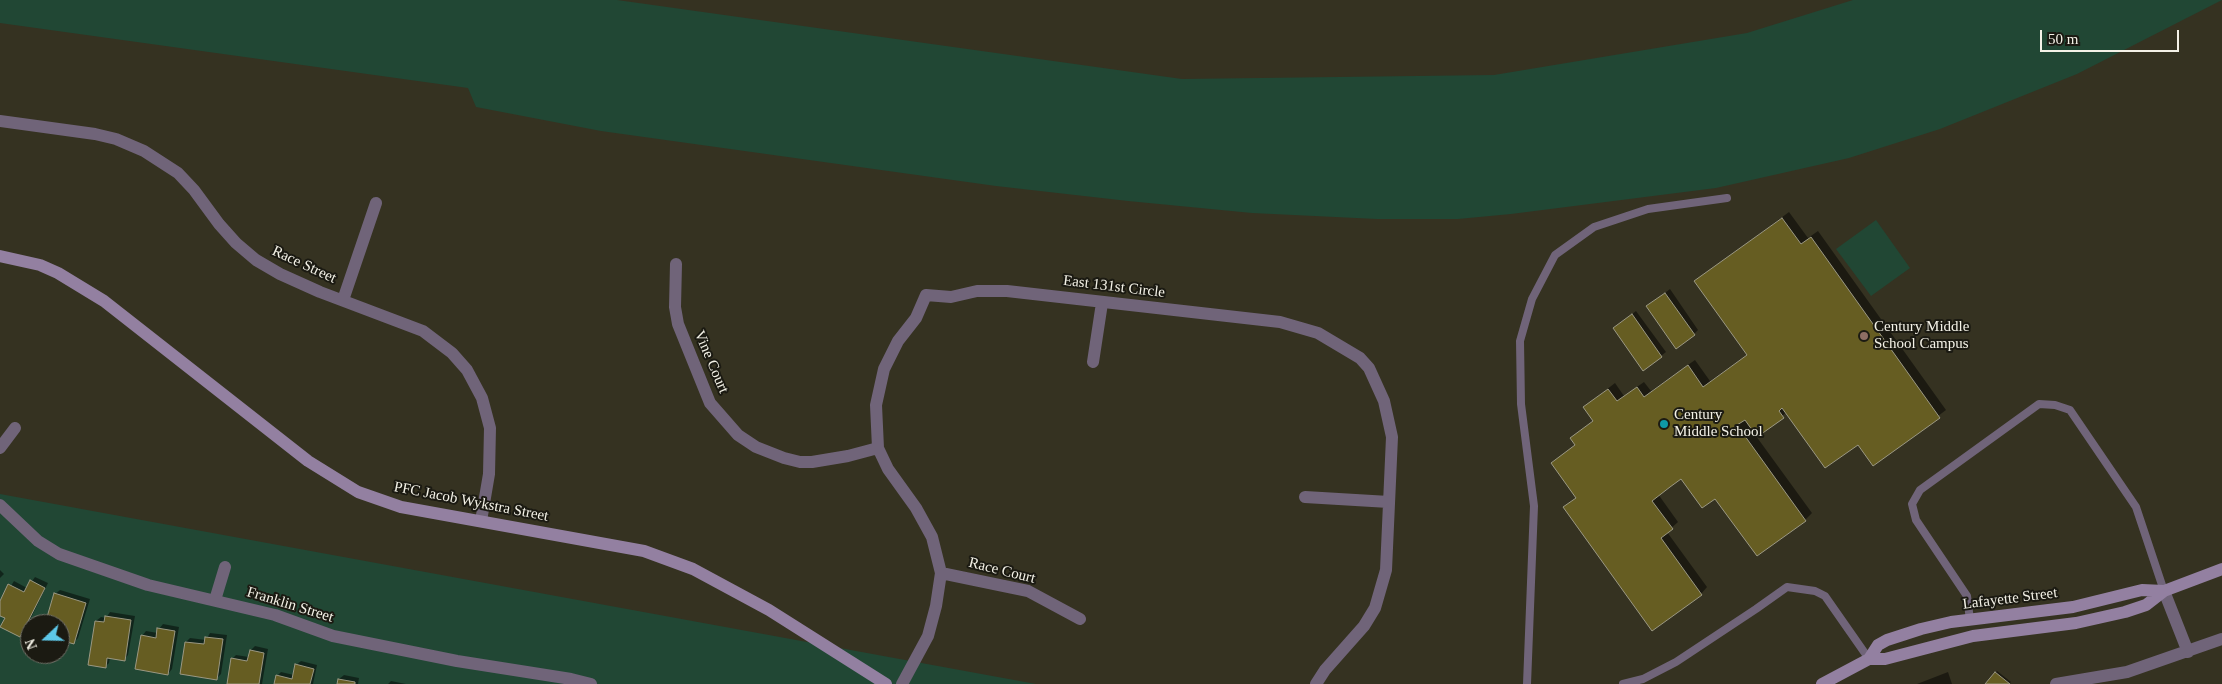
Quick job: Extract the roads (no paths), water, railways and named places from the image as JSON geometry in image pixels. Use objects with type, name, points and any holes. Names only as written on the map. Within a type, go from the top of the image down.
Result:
[{"type":"street","name":"Race Street","points":[[0,121],[95,134],[116,139],[144,151],[178,173],[236,243],[256,260],[280,274],[423,331],[452,353],[467,370],[482,398],[490,428],[489,474],[481,521]]},
{"type":"street","points":[[343,300],[376,203]]},
{"type":"street","name":"PFC Jacob Wykstra Street","points":[[0,256],[40,265],[58,273],[104,301],[308,461],[358,492],[401,507],[644,551],[693,569],[769,610],[886,684]]},
{"type":"street","name":"Vine Court","points":[[676,264],[675,307],[678,324],[710,403],[738,436],[756,447],[800,462],[848,456],[878,448]]},
{"type":"street","name":"East 131st Circle","points":[[902,684],[928,636],[936,606],[941,573],[932,537],[916,508],[888,469],[878,448],[876,405],[884,369],[898,340],[916,318],[926,295],[951,297],[977,292],[1007,291],[1280,322],[1318,333],[1360,358],[1369,368],[1388,414],[1392,437],[1393,453],[1386,570],[1375,608],[1364,626],[1324,670],[1316,684]]},
{"type":"street","points":[[1093,362],[1102,303]]},
{"type":"street","points":[[0,448],[16,428]]},
{"type":"street","points":[[1305,497],[1389,502]]},
{"type":"street","name":"Franklin Street","points":[[0,505],[38,540],[59,554],[148,585],[275,614],[333,636],[457,661],[571,679],[591,684]]},
{"type":"street","points":[[214,600],[224,567]]},
{"type":"street","name":"Lafayette Street","points":[[1822,684],[1869,659],[1885,659],[1973,636],[2076,623],[2146,605],[2164,591],[2222,569]]},
{"type":"street","name":"Race Court","points":[[941,573],[1028,591],[1080,620]]},
{"type":"street","name":"Lafayette Street","points":[[1869,659],[1878,645],[1887,640],[1921,629],[1970,620],[2073,607],[2142,590],[2164,591]]},
{"type":"street","points":[[2164,591],[2188,652]]},
{"type":"street","points":[[2056,684],[2127,672],[2222,639]]},
{"type":"lane","points":[[1527,684],[1534,506],[1520,404],[1520,341],[1532,299],[1555,255],[1594,227],[1648,209],[1727,198]]},
{"type":"lane","points":[[1970,620],[1967,596],[1916,520],[1912,504],[1920,490],[2039,404],[2055,405],[2070,410],[2136,507],[2164,591]]},
{"type":"lane","points":[[1623,684],[1643,679],[1676,662],[1786,587],[1815,591],[1825,596],[1869,659]]},
{"type":"place","name":"Century Middle School Campus","points":[[1864,336]]},
{"type":"place","name":"Century Middle School","points":[[1664,424]]}]
